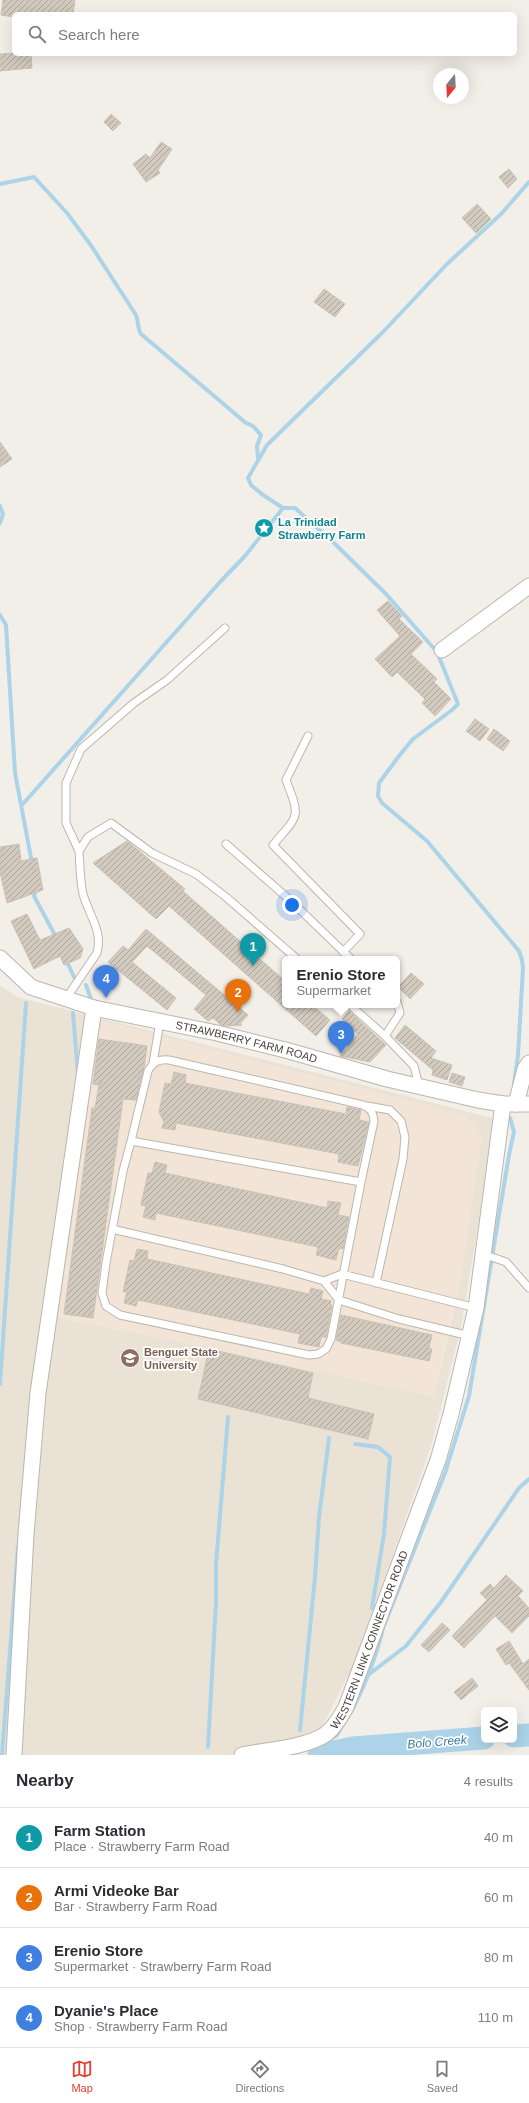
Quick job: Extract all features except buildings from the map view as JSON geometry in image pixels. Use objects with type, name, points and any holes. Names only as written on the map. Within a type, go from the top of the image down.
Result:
[{"type":"street","points":[[442,650],[529,586]]},
{"type":"street","name":"STRAWBERRY FARM ROAD","points":[[0,958],[31,987],[65,1000],[94,1008],[289,1051],[419,1086],[516,1104]]},
{"type":"street","points":[[14,1755],[26,1534],[38,1393],[94,1008]]},
{"type":"street","name":"WESTERN LINK CONNECTOR ROAD","points":[[242,1755],[315,1739],[326,1733],[337,1721],[346,1707],[438,1460],[490,1256],[516,1104],[525,1069],[529,1063]]},
{"type":"lane","points":[[65,1000],[97,953],[100,936],[83,894],[79,851],[66,823],[66,783],[81,749],[134,703],[167,680],[225,628]]},
{"type":"lane","points":[[308,736],[286,780],[296,806],[295,819],[273,845],[360,934],[344,952]]},
{"type":"lane","points":[[79,851],[88,837],[111,823],[152,853],[196,874],[294,956]]},
{"type":"lane","points":[[226,844],[291,901],[348,956]]},
{"type":"lane","points":[[353,1008],[385,1036],[414,1066],[419,1086]]},
{"type":"lane","points":[[385,1036],[399,1017],[400,1008]]},
{"type":"lane","points":[[160,1022],[153,1063],[148,1071],[112,1229],[102,1293],[106,1306],[120,1315],[309,1356],[318,1354],[326,1349],[331,1339],[339,1300],[342,1274],[374,1121],[371,1109],[363,1105]]},
{"type":"lane","points":[[153,1063],[160,1059],[169,1060],[390,1110],[401,1121],[405,1137],[403,1159],[376,1283]]},
{"type":"lane","points":[[131,1141],[361,1182]]},
{"type":"lane","points":[[112,1229],[283,1269],[324,1281],[339,1300],[400,1319],[470,1336]]},
{"type":"lane","points":[[490,1256],[506,1262],[529,1288]]},
{"type":"lane","points":[[324,1281],[342,1274],[476,1308]]},
{"type":"shaded area","name":"Benguet State University","points":[[0,985],[17,997],[496,1119],[461,1327],[431,1446],[357,1658],[321,1729],[309,1738],[243,1755],[0,1755]],"holes":[[[103,1021],[466,1115],[482,1135],[460,1283],[434,1397],[208,1347],[59,1318],[98,1038]]]},
{"type":"shaded area","points":[[103,1020],[467,1115],[482,1135],[460,1283],[448,1330],[434,1397],[208,1347],[59,1318],[98,1038]]},
{"type":"waterway","points":[[0,184],[34,177],[67,213],[90,244],[136,315],[141,334],[246,423],[253,426],[261,435],[257,446],[258,458]]},
{"type":"waterway","points":[[514,1084],[518,1055],[523,968],[519,951],[427,841],[382,803],[378,796],[379,783],[413,739],[458,704],[437,652],[386,594],[335,544],[295,508],[283,508],[251,485],[248,478],[267,445],[383,332],[446,265],[501,214],[529,182]]},
{"type":"waterway","points":[[0,506],[3,514],[0,523]]},
{"type":"waterway","points":[[22,805],[220,582],[245,556],[283,508]]},
{"type":"waterway","points":[[0,615],[6,625],[15,773],[32,863]]},
{"type":"waterway","points":[[36,889],[34,896],[57,939]]},
{"type":"waterway","points":[[66,960],[75,979]]},
{"type":"waterway","points":[[86,985],[91,999]]},
{"type":"waterway","points":[[0,1384],[26,1003]]},
{"type":"waterway","points":[[73,1013],[78,1074]]},
{"type":"waterway","points":[[351,1712],[370,1671],[383,1628],[445,1473],[469,1396],[514,1132],[510,1118]]},
{"type":"waterway","points":[[208,1747],[216,1602],[216,1564],[228,1417]]},
{"type":"waterway","points":[[300,1730],[315,1577],[319,1517],[329,1438]]},
{"type":"waterway","points":[[355,1444],[378,1447],[390,1457],[384,1534],[372,1608]]},
{"type":"waterway","points":[[368,1675],[406,1646],[441,1602],[519,1488],[529,1479]]},
{"type":"waterway","points":[[2,1755],[18,1547]]},
{"type":"waterway","points":[[325,1754],[329,1740],[337,1735],[342,1726]]},
{"type":"waterway","name":"Bolo Creek","points":[[517,1736],[529,1735]]},
{"type":"waterway","name":"Bolo Creek","points":[[319,1755],[353,1748],[481,1738]]},
{"type":"waterway","name":"Bolo Creek","points":[[446,1746],[449,1742]]},
{"type":"place","name":"La Trinidad Strawberry Farm","points":[[264,528]]},
{"type":"place","name":"Farm Station","points":[[253,966]]},
{"type":"place","name":"Dyanie's Place","points":[[106,998]]},
{"type":"place","name":"Armi Videoke Bar","points":[[238,1012]]},
{"type":"place","name":"Erenio Store","points":[[341,1054]]},
{"type":"place","name":"Benguet State University","points":[[130,1358]]}]
